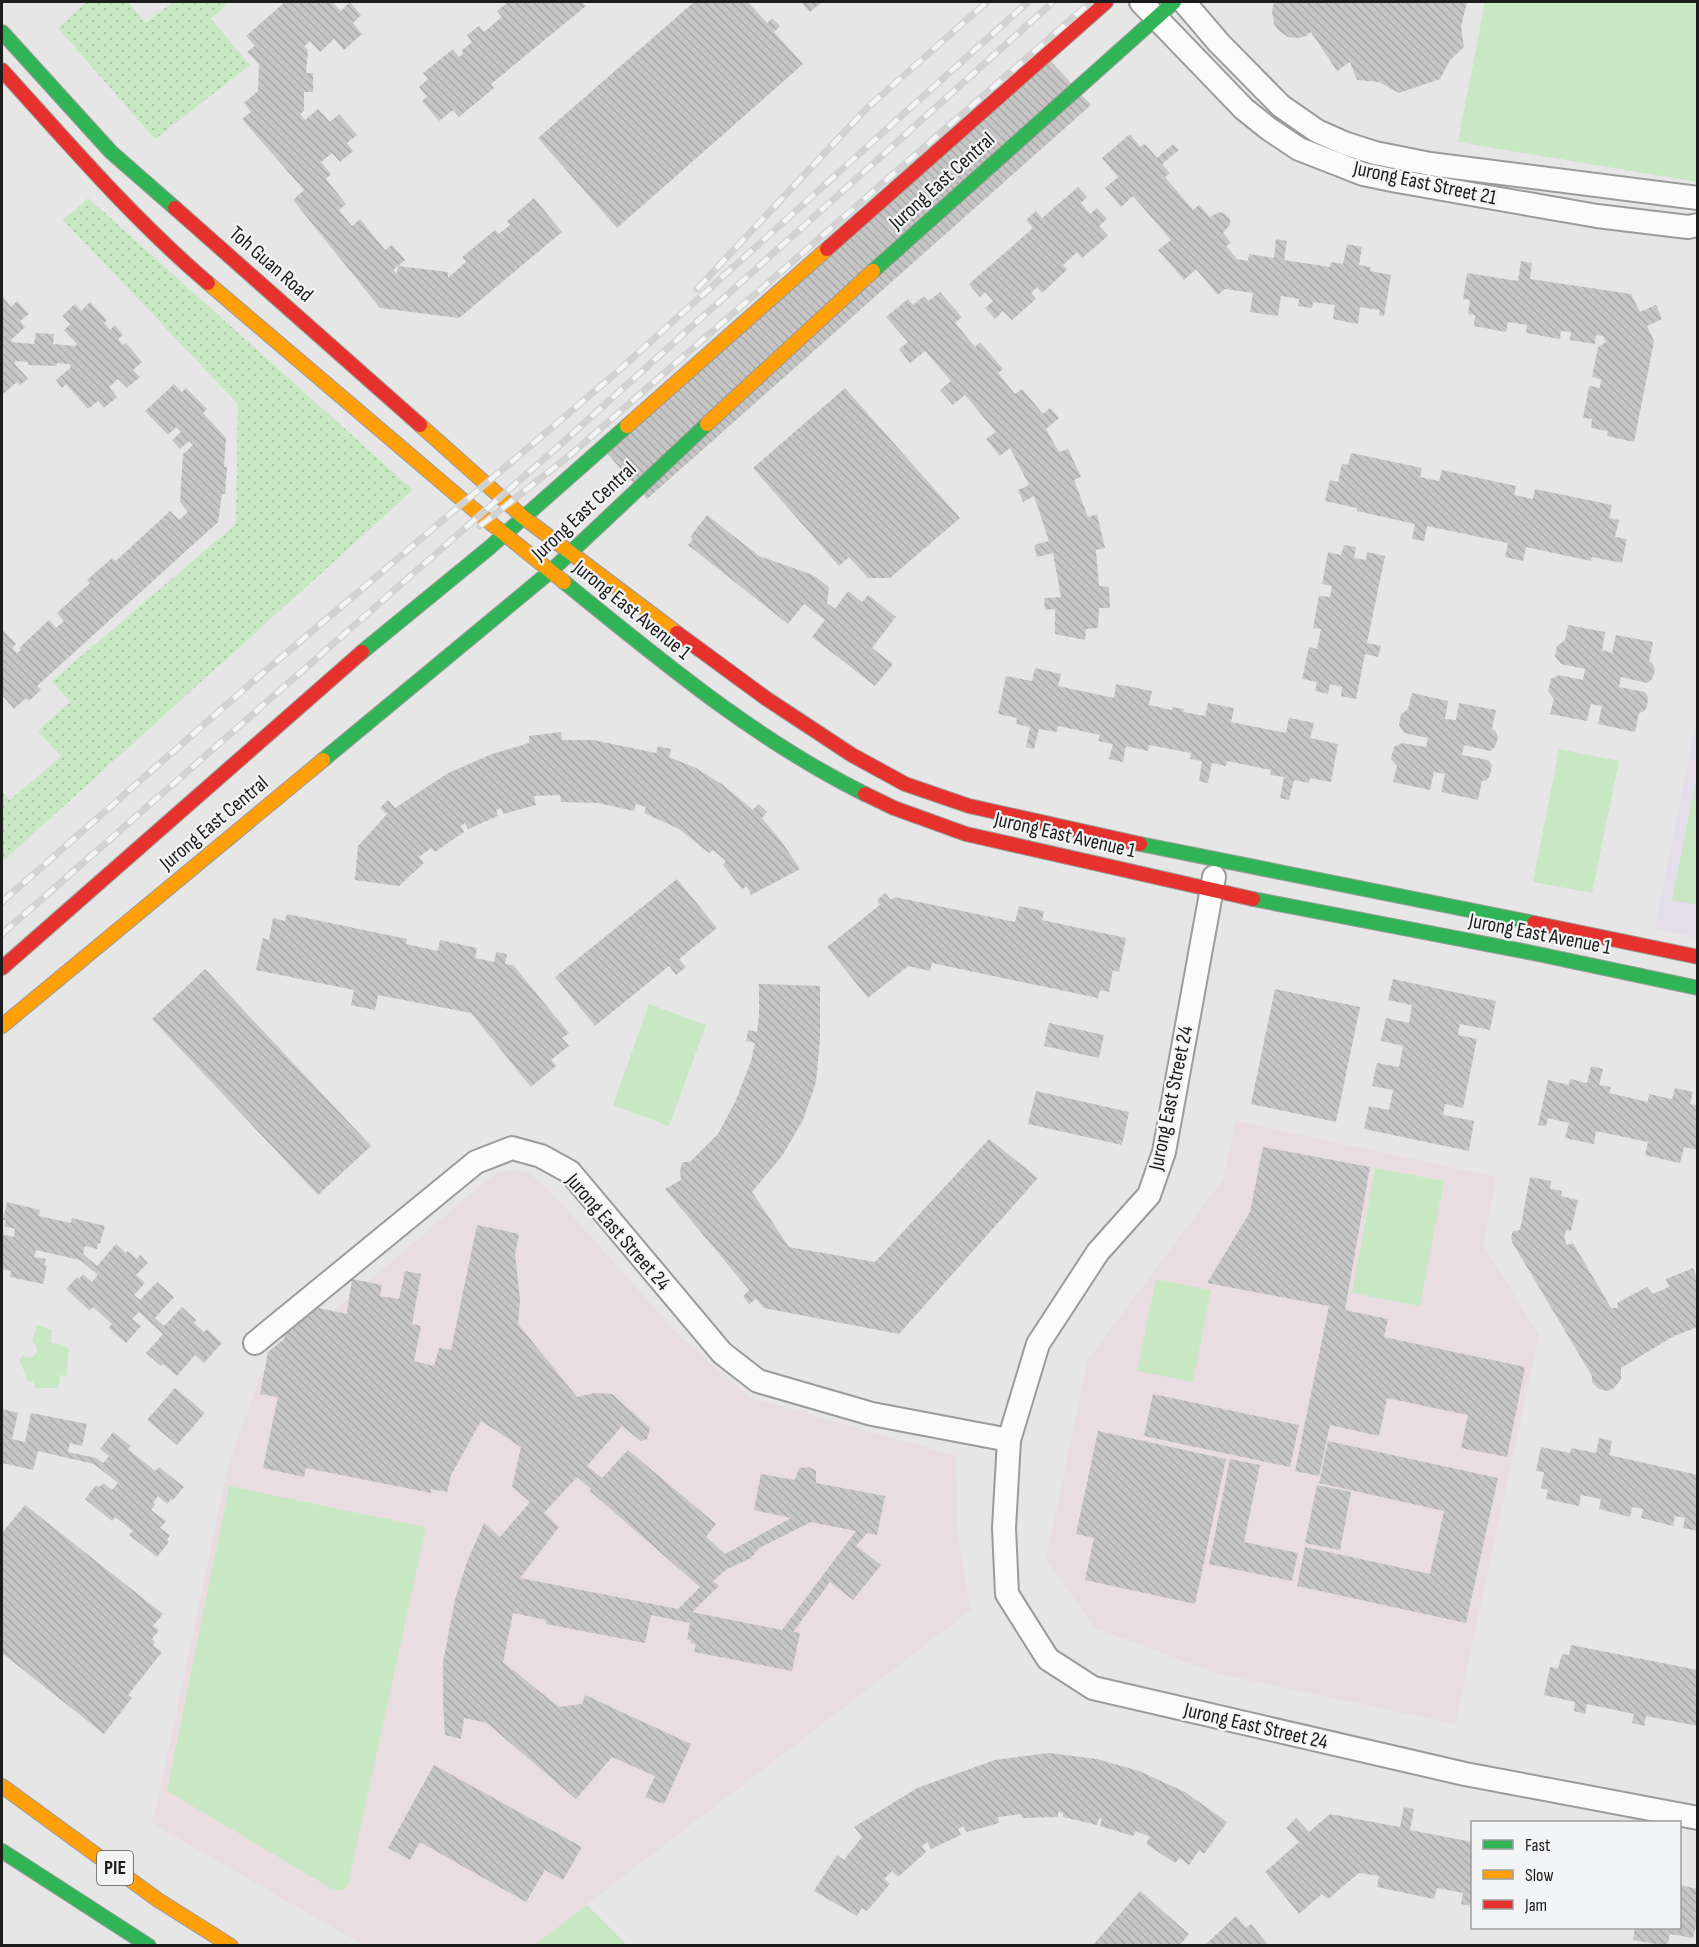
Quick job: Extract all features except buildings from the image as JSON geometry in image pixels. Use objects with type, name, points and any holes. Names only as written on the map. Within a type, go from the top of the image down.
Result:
[{"type":"main road","name":"Jurong East Central","points":[[2,968],[340,670],[505,535],[1106,2]]},
{"type":"main road","name":"Jurong East Central","points":[[2,1026],[551,571],[820,318],[1174,2]]},
{"type":"main road","name":"Toh Guan Road","points":[[2,32],[111,152],[523,517]]},
{"type":"main road","points":[[2,70],[90,168],[187,265],[505,535]]},
{"type":"main road","name":"Jurong East Avenue 1","points":[[523,517],[767,699],[852,756],[905,784],[969,806],[1218,861],[1698,957]]},
{"type":"main road","name":"Jurong East Avenue 1","points":[[505,535],[683,679],[738,718],[839,781],[894,808],[966,834],[1211,891],[1533,953],[1698,988]]},
{"type":"main road","name":"PIE","points":[[2,1786],[158,1900],[231,1946]]},
{"type":"main road","name":"PIE","points":[[2,1851],[149,1946]]},
{"type":"street","name":"Jurong East Street 21","points":[[1141,2],[1244,109],[1299,149],[1364,174],[1597,216],[1688,227],[1698,225]]},
{"type":"street","name":"Jurong East Street 21","points":[[1184,2],[1281,106],[1317,131],[1344,143],[1375,153],[1430,164],[1698,198]]},
{"type":"street","name":"Jurong East Street 24","points":[[1218,861],[1164,1152],[1149,1195],[1098,1252],[1038,1344],[1009,1440],[1004,1528],[1007,1594],[1048,1659],[1093,1688],[1464,1774],[1698,1818]]},
{"type":"street","name":"Jurong East Street 24","points":[[255,1343],[476,1162],[512,1148],[541,1156],[570,1172],[722,1353],[758,1381],[872,1414],[1009,1440]]},
{"type":"shaded area","points":[[1697,718],[1697,938],[1655,928]]},
{"type":"shaded area","points":[[1236,1121],[1496,1177],[1484,1246],[1539,1335],[1455,1724],[1215,1673],[1095,1628],[1046,1559],[1088,1359],[1223,1179]]},
{"type":"shaded area","points":[[514,1170],[528,1172],[551,1192],[678,1334],[749,1397],[956,1456],[958,1537],[971,1610],[534,1945],[363,1945],[150,1822],[156,1809],[227,1471],[261,1373],[487,1180],[500,1172]]},
{"type":"green space","points":[[86,2],[128,2],[146,23],[173,2],[229,2],[211,19],[250,65],[155,139],[58,28]]},
{"type":"green space","points":[[1485,2],[1697,2],[1697,182],[1458,142]]},
{"type":"green space","points":[[88,198],[413,490],[2,862],[2,792],[10,800],[61,756],[38,731],[70,702],[52,681],[236,524],[238,404],[63,220]]},
{"type":"green space","points":[[1559,749],[1619,761],[1592,893],[1533,882]]},
{"type":"green space","points":[[1697,775],[1698,905],[1672,900]]},
{"type":"green space","points":[[649,1004],[706,1025],[669,1126],[613,1105]]},
{"type":"green space","points":[[1375,1168],[1444,1181],[1420,1306],[1352,1293]]},
{"type":"green space","points":[[1156,1279],[1211,1290],[1193,1382],[1137,1371]]},
{"type":"green space","points":[[37,1325],[52,1330],[51,1343],[60,1344],[69,1349],[66,1376],[60,1375],[58,1388],[35,1388],[33,1381],[29,1382],[19,1360],[23,1355],[26,1358],[33,1357],[37,1351],[36,1345],[32,1342]]},
{"type":"green space","points":[[229,1486],[426,1527],[348,1885],[344,1890],[332,1889],[167,1791]]},
{"type":"green space","points":[[587,1905],[627,1945],[534,1945]]},
{"type":"railway","points":[[697,289],[868,107],[987,2]]},
{"type":"railway","points":[[2,902],[257,678],[609,379],[1028,2]]},
{"type":"railway","points":[[2,934],[561,444],[1053,2]]},
{"type":"railway","points":[[480,526],[569,456],[1091,2]]},
{"type":"traffic: fast","points":[[873,271],[1174,2]]},
{"type":"traffic: fast","points":[[2,32],[111,152],[175,208]]},
{"type":"traffic: fast","points":[[323,760],[551,571],[707,424]]},
{"type":"traffic: fast","points":[[362,652],[489,548],[627,426]]},
{"type":"traffic: fast","points":[[564,582],[708,696],[746,723],[824,772],[865,794]]},
{"type":"traffic: fast","points":[[1140,844],[1534,923]]},
{"type":"traffic: fast","points":[[1253,899],[1533,953],[1698,988]]},
{"type":"traffic: fast","points":[[2,1851],[149,1946]]},
{"type":"traffic: slow","points":[[627,426],[827,249]]},
{"type":"traffic: slow","points":[[707,424],[873,271]]},
{"type":"traffic: slow","points":[[208,283],[472,508],[564,582]]},
{"type":"traffic: slow","points":[[420,425],[523,517],[677,633]]},
{"type":"traffic: slow","points":[[2,1026],[323,760]]},
{"type":"traffic: slow","points":[[2,1786],[158,1900],[231,1946]]},
{"type":"traffic: jam","points":[[827,249],[1106,2]]},
{"type":"traffic: jam","points":[[2,70],[127,207],[208,283]]},
{"type":"traffic: jam","points":[[175,208],[420,425]]},
{"type":"traffic: jam","points":[[677,633],[767,699],[852,755],[905,784],[969,806],[1140,844]]},
{"type":"traffic: jam","points":[[2,968],[362,652]]},
{"type":"traffic: jam","points":[[865,794],[894,808],[966,834],[1253,899]]},
{"type":"traffic: jam","points":[[1534,923],[1698,957]]}]
